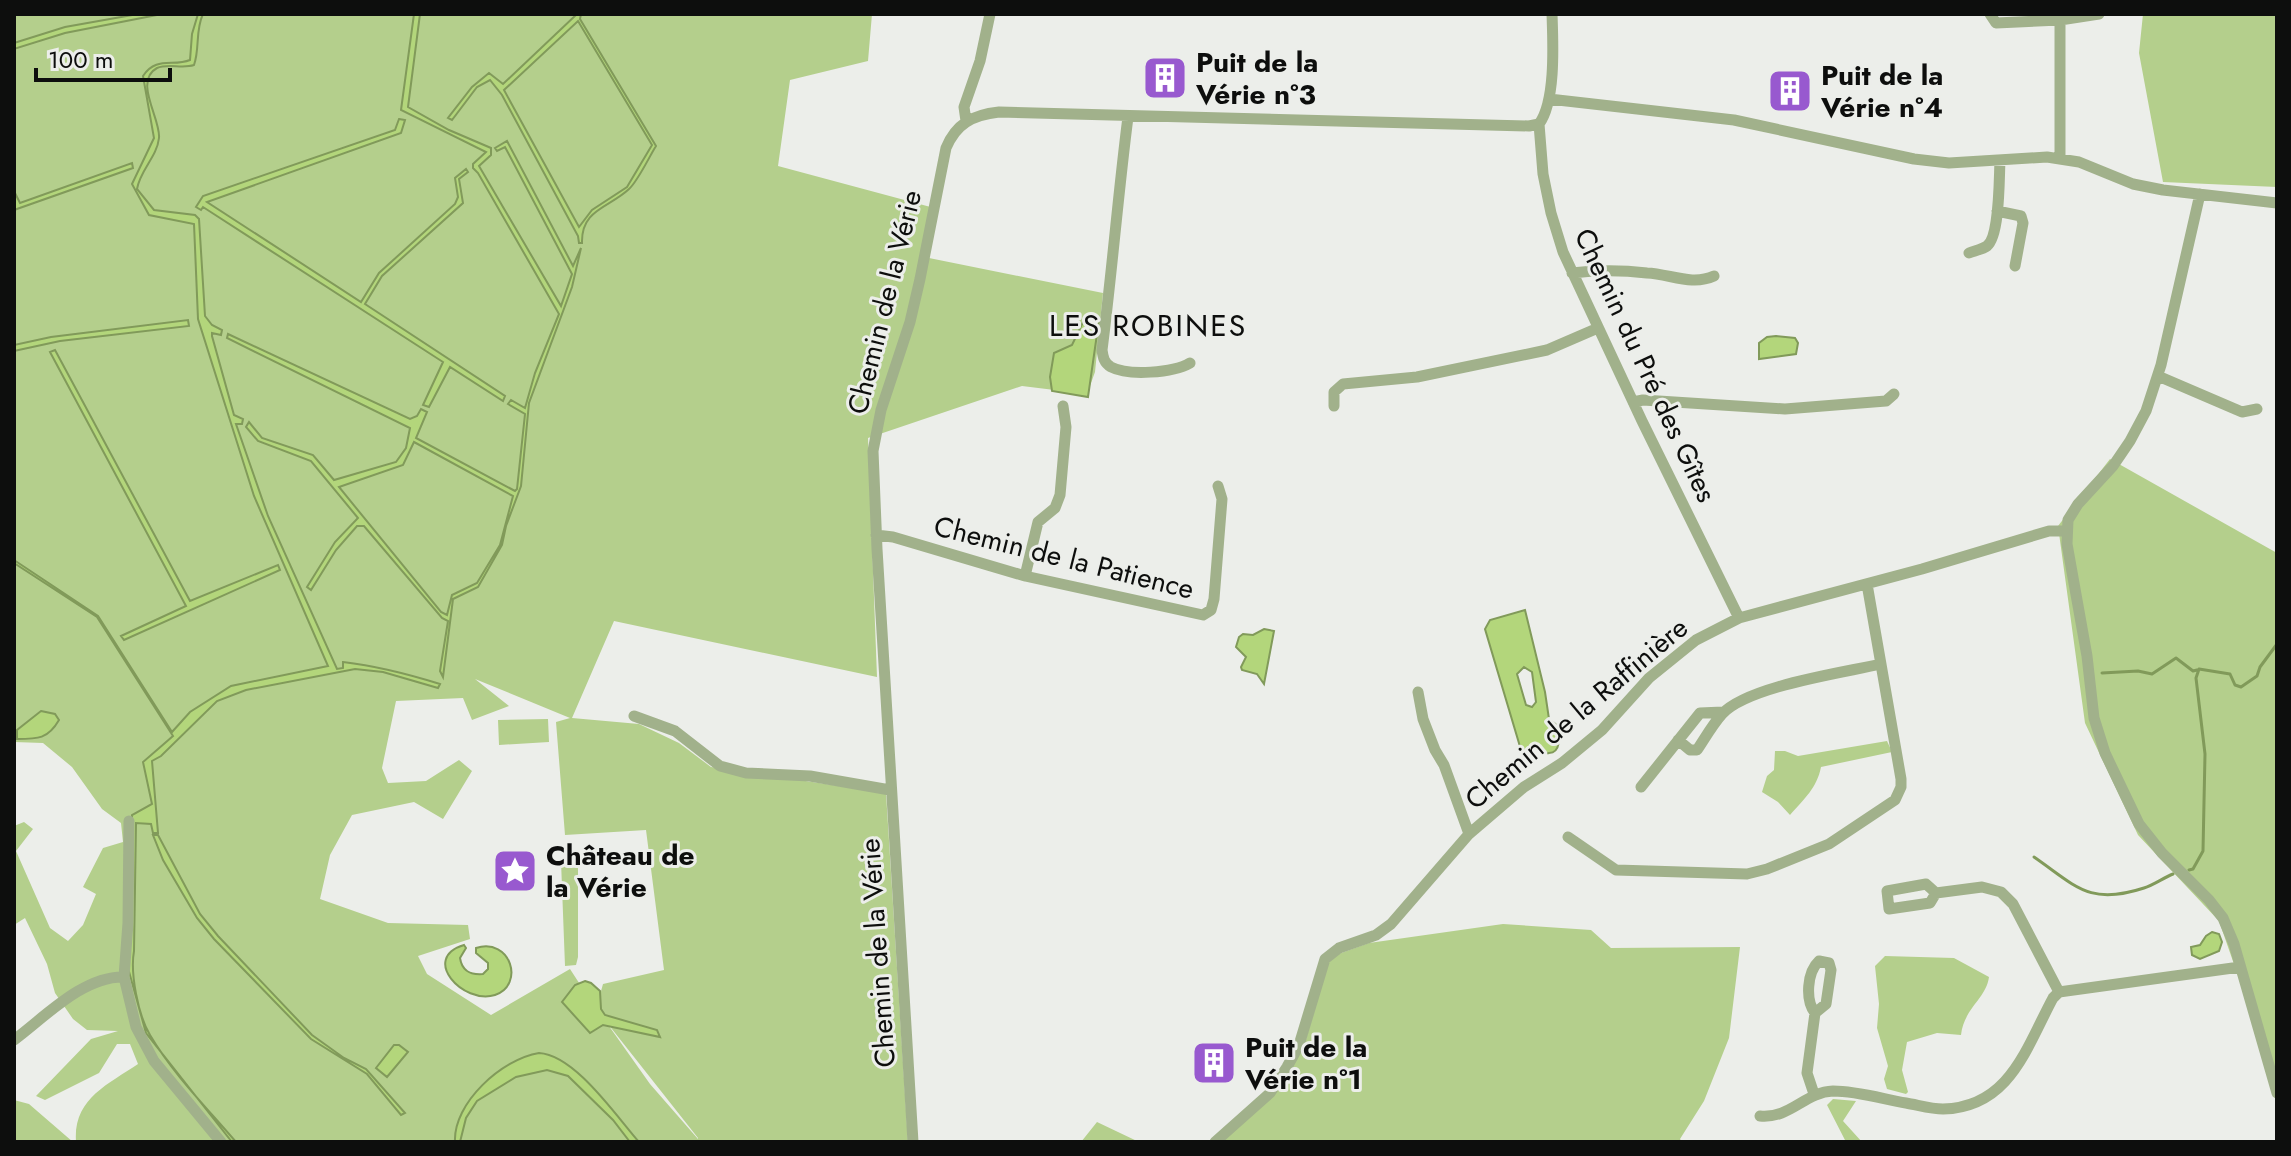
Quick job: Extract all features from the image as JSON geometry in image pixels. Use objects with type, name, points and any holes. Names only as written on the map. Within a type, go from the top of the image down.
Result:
[{"type":"street","points":[[990,14],[980,61],[964,107],[966,121],[999,112],[1529,126],[1539,124],[1546,115],[1552,14]]},
{"type":"street","points":[[1990,14],[1996,23],[2060,20],[2099,14]]},
{"type":"street","points":[[2060,20],[2060,159]]},
{"type":"street","points":[[1549,99],[1734,120],[1914,159],[1949,163],[2047,157],[2079,162],[2133,184],[2277,203]]},
{"type":"street","points":[[1128,117],[1103,358],[1112,368],[1124,370],[1164,372],[1190,363]]},
{"type":"street","name":"Chemin de la Vérie","points":[[913,1142],[890,790],[873,451],[881,410],[910,322],[946,148],[951,135],[966,121]]},
{"type":"street","name":"Chemin du Pré des Gîtes","points":[[1539,124],[1543,174],[1551,213],[1572,273],[1739,618]]},
{"type":"street","points":[[1969,253],[1987,246],[1992,240],[2000,161]]},
{"type":"street","points":[[2200,194],[2158,376],[2146,411],[2113,466],[2078,504],[2068,520],[2067,531],[2094,718],[2105,753],[2139,824],[2223,918],[2277,1093]]},
{"type":"street","points":[[1997,211],[2021,216],[2023,223],[2015,266]]},
{"type":"street","points":[[1572,273],[1602,269],[1701,282],[1714,276]]},
{"type":"street","points":[[1334,406],[1334,392],[1343,384],[1417,377],[1487,364],[1547,350],[1598,328]]},
{"type":"street","points":[[2158,376],[2242,412],[2257,409]]},
{"type":"street","points":[[1633,402],[1643,400],[1785,409],[1886,401],[1894,394]]},
{"type":"street","points":[[1025,576],[1038,522],[1055,508],[1060,495],[1066,427],[1063,406]]},
{"type":"street","name":"Chemin de la Patience","points":[[876,535],[893,537],[1025,576],[1199,616],[1208,613],[1213,605],[1222,499],[1218,486]]},
{"type":"street","name":"Chemin de la Raffinière","points":[[1215,1142],[1270,1093],[1287,1067],[1299,1045],[1314,987],[1325,959],[1339,948],[1376,935],[1391,924],[1469,834],[1524,787],[1562,763],[1602,730],[1673,656],[1739,618],[2049,531],[2067,531]]},
{"type":"street","points":[[1568,837],[1616,870],[1731,874],[1767,869],[1829,844],[1895,800],[1901,787],[1867,584]]},
{"type":"street","points":[[1678,740],[1690,750],[1697,750],[1723,712],[1744,699],[1881,664]]},
{"type":"street","points":[[1418,692],[1427,729],[1444,765],[1469,834]]},
{"type":"street","points":[[1641,787],[1700,713],[1723,712]]},
{"type":"street","points":[[634,716],[675,731],[720,766],[746,773],[810,776],[890,790]]},
{"type":"street","points":[[129,821],[124,977],[136,1027],[154,1061],[221,1142]]},
{"type":"street","points":[[1936,893],[1982,887],[2001,892],[2013,904],[2059,992]]},
{"type":"street","points":[[1760,1116],[1773,1117],[1798,1107],[1814,1094],[1835,1091],[1942,1109],[1968,1105],[1990,1096],[2010,1079],[2059,992],[2240,967]]},
{"type":"street","points":[[14,1040],[86,987],[110,977],[124,977]]},
{"type":"street","points":[[1814,1094],[1807,1073],[1815,1013]]},
{"type":"shaded area","points":[[14,14],[872,14],[868,61],[790,80],[778,166],[938,209],[929,258],[1103,293],[1095,372],[1087,394],[1022,386],[868,438],[877,677],[614,621],[572,718],[639,724],[679,743],[711,767],[886,793],[908,1142],[76,1142],[80,1115],[86,1104],[104,1087],[138,1064],[130,1044],[117,1044],[99,1073],[45,1100],[36,1096],[91,1039],[118,1031],[87,1030],[73,1019],[55,993],[47,964],[25,918],[14,925],[14,826],[24,822],[33,829],[16,851],[50,928],[68,941],[83,925],[96,894],[83,887],[103,848],[123,842],[121,823],[102,809],[72,767],[43,743],[14,742]],"holes":[[[475,679],[570,718],[556,722],[565,835],[646,830],[664,970],[603,984],[596,1009],[570,969],[491,1015],[427,974],[418,956],[470,939],[468,925],[388,923],[320,899],[330,855],[352,815],[414,802],[443,819],[472,771],[459,760],[426,781],[388,783],[382,768],[396,701],[463,698],[472,720],[509,706]],[[604,1019],[698,1138],[698,1139],[650,1084]]]},
{"type":"shaded area","points":[[138,14],[162,14],[65,33],[14,49],[14,43],[65,27]]},
{"type":"shaded area","points":[[198,14],[203,14],[194,65],[161,67],[150,74],[148,91],[159,138],[137,189],[154,210],[195,215],[199,219],[205,316],[212,325],[222,330],[221,335],[212,333],[212,336],[234,415],[243,419],[242,424],[236,424],[268,516],[337,669],[343,668],[343,662],[440,684],[438,688],[383,672],[355,669],[246,690],[217,701],[161,756],[152,761],[158,833],[153,833],[151,824],[136,823],[133,971],[142,1017],[161,1052],[146,1033],[128,968],[132,815],[152,804],[143,762],[173,736],[97,617],[14,563],[14,560],[98,616],[172,732],[190,712],[231,686],[328,666],[254,496],[198,319],[194,224],[149,215],[132,184],[154,138],[143,76],[153,66],[190,60],[192,34]]},
{"type":"shaded area","points":[[414,14],[420,14],[408,107],[449,130],[491,148],[491,155],[479,166],[561,306],[572,274],[505,147],[497,151],[495,148],[507,141],[573,266],[581,248],[572,287],[529,403],[521,486],[502,545],[478,587],[453,599],[443,677],[440,671],[448,621],[442,618],[364,526],[357,526],[336,550],[311,590],[307,587],[335,542],[358,518],[311,461],[258,441],[246,427],[249,422],[262,438],[313,455],[334,480],[396,462],[406,448],[410,428],[227,338],[228,334],[410,419],[417,416],[421,409],[427,412],[416,438],[515,491],[517,489],[525,414],[508,404],[511,400],[525,408],[535,373],[559,314],[473,168],[473,164],[486,152],[401,110]],"holes":[[[414,442],[513,496],[500,545],[477,583],[452,595],[447,615],[441,612],[339,487],[403,465]]]},
{"type":"shaded area","points":[[577,14],[581,14],[580,19],[656,146],[632,185],[591,216],[583,232],[582,243],[579,243],[502,95],[490,80],[477,87],[452,120],[448,118],[472,87],[489,73],[503,84]],"holes":[[[578,21],[652,145],[627,187],[592,210],[579,227],[504,90]]]},
{"type":"shaded area","points":[[2143,14],[2277,14],[2277,187],[2163,182],[2139,53]]},
{"type":"shaded area","points":[[399,119],[405,120],[401,133],[207,202],[361,302],[379,273],[455,204],[458,197],[455,178],[466,169],[468,172],[459,179],[463,203],[382,276],[365,304],[505,396],[503,401],[450,367],[429,407],[423,405],[443,362],[203,207],[201,210],[196,207],[203,196],[395,130]]},
{"type":"shaded area","points":[[132,163],[133,168],[14,210],[14,191],[20,203]]},
{"type":"shaded area","points":[[1085,318],[1099,320],[1088,397],[1052,391],[1050,377],[1054,353],[1072,345]]},
{"type":"shaded area","points":[[188,320],[189,326],[60,341],[14,351],[14,345],[51,337]]},
{"type":"shaded area","points":[[1767,337],[1795,338],[1798,343],[1796,354],[1759,359],[1759,343]]},
{"type":"shaded area","points":[[55,350],[190,601],[278,565],[280,570],[124,640],[121,636],[186,606],[50,352]]},
{"type":"shaded area","points":[[2110,459],[2277,553],[2277,1088],[2219,921],[2138,835],[2085,723],[2058,526]]},
{"type":"shaded area","points":[[1525,610],[1549,719],[1558,726],[1559,742],[1553,752],[1537,751],[1533,757],[1524,760],[1485,629],[1490,620]],"holes":[[[1524,667],[1532,672],[1536,702],[1532,707],[1526,705],[1517,674]]]},
{"type":"shaded area","points":[[1264,629],[1274,631],[1264,684],[1257,674],[1242,670],[1246,657],[1236,647],[1243,634],[1253,635]]},
{"type":"shaded area","points":[[41,711],[55,714],[59,720],[51,731],[42,737],[17,739],[17,730]]},
{"type":"shaded area","points":[[548,719],[549,742],[499,745],[498,720]]},
{"type":"shaded area","points":[[1887,741],[1892,752],[1821,767],[1813,787],[1790,815],[1778,802],[1762,792],[1767,776],[1774,770],[1775,751],[1798,756]]},
{"type":"shaded area","points":[[153,835],[158,835],[200,914],[218,936],[312,1035],[344,1058],[366,1069],[405,1113],[401,1115],[367,1074],[311,1039],[214,939],[197,918],[163,860]]},
{"type":"shaded area","points":[[561,861],[578,862],[578,957],[576,965],[565,966]]},
{"type":"shaded area","points":[[1503,924],[1591,930],[1611,948],[1740,947],[1729,1038],[1704,1101],[1680,1139],[1682,1142],[1219,1142],[1270,1096],[1306,1039],[1330,957],[1369,943]]},
{"type":"shaded area","points":[[2212,932],[2219,934],[2222,942],[2219,951],[2200,959],[2192,955],[2191,947],[2200,945]]},
{"type":"shaded area","points":[[464,945],[466,948],[461,962],[467,971],[474,974],[483,974],[488,969],[488,963],[476,953],[476,948],[488,946],[505,955],[511,973],[510,982],[504,990],[483,996],[470,993],[451,979],[446,960],[451,951]]},
{"type":"shaded area","points":[[1885,956],[1954,958],[1989,977],[1984,992],[1966,1018],[1961,1035],[1937,1033],[1907,1042],[1902,1070],[1906,1094],[1887,1089],[1884,1079],[1888,1066],[1877,1028],[1879,1004],[1875,966]]},
{"type":"shaded area","points":[[585,981],[600,991],[601,1009],[605,1015],[657,1030],[660,1037],[603,1025],[590,1033],[562,1002],[575,985]]},
{"type":"shaded area","points":[[394,1045],[408,1052],[387,1077],[376,1068]]},
{"type":"shaded area","points":[[539,1053],[553,1056],[580,1075],[639,1142],[630,1142],[613,1120],[568,1076],[547,1070],[516,1077],[477,1101],[466,1118],[460,1142],[455,1142],[462,1112],[482,1085],[510,1064]]},
{"type":"shaded area","points":[[197,1097],[225,1129],[236,1142],[232,1142]]},
{"type":"shaded area","points":[[1833,1099],[1856,1101],[1843,1121],[1862,1142],[1846,1142],[1827,1105]]},
{"type":"shaded area","points":[[14,1100],[29,1104],[73,1142],[14,1142]]},
{"type":"shaded area","points":[[1097,1122],[1139,1142],[1081,1142]]},
{"type":"waterway","points":[[2189,870],[2193,869],[2203,851],[2205,754],[2196,678],[2199,669],[2230,674],[2235,685],[2241,687],[2257,676],[2277,644]]},
{"type":"waterway","points":[[2102,673],[2138,671],[2152,674],[2176,658],[2193,671],[2197,670]]},
{"type":"waterway","points":[[2034,857],[2073,884],[2096,894],[2125,893],[2148,887],[2173,874]]},
{"type":"place","name":"Puit de la Vérie n°3","points":[[1165,78]]},
{"type":"place","name":"Puit de la Vérie n°4","points":[[1790,91]]},
{"type":"place","name":"Château de la Vérie","points":[[515,871]]},
{"type":"place","name":"Puit de la Vérie n°1","points":[[1214,1063]]},
{"type":"district","name":"LES ROBINES","points":[[1148,326]]}]
